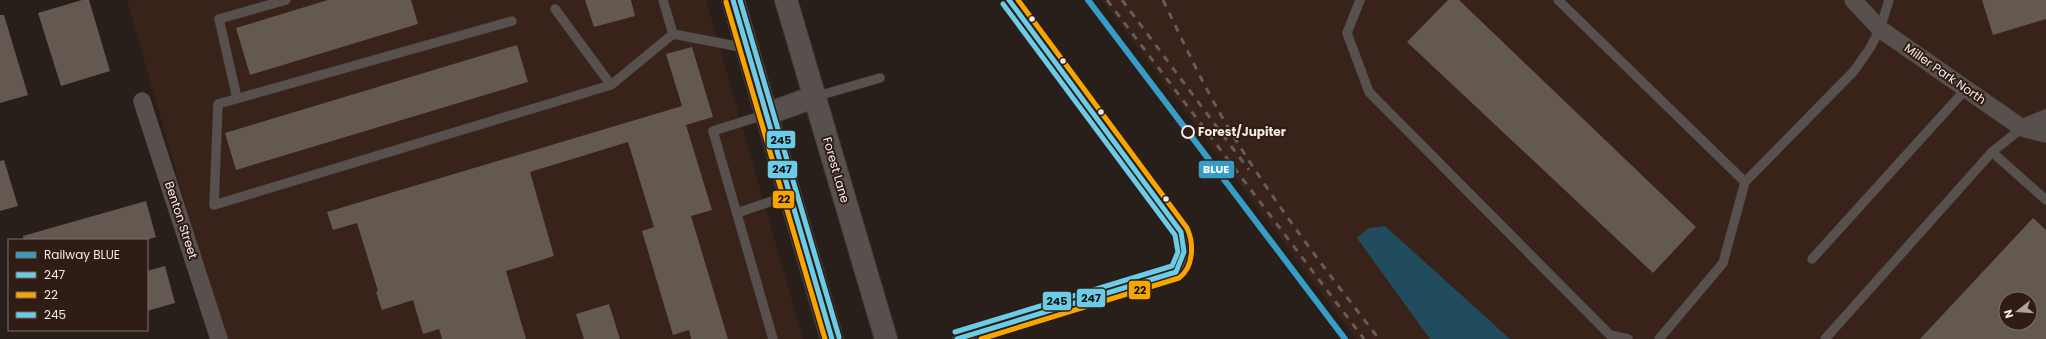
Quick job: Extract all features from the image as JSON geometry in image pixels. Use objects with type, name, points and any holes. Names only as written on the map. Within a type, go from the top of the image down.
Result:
[{"type":"main road","points":[[733,0],[832,339]]},
{"type":"main road","name":"Forest Lane","points":[[786,0],[886,339]]},
{"type":"main road","points":[[767,114],[814,97]]},
{"type":"street","name":"Miller Park North","points":[[1853,0],[1880,29],[2022,128],[2046,134]]},
{"type":"street","name":"Benton Street","points":[[142,101],[219,339]]},
{"type":"street","points":[[2022,128],[2046,118]]},
{"type":"street","points":[[2022,128],[2046,142]]},
{"type":"lane","points":[[237,98],[219,19],[286,0]]},
{"type":"lane","points":[[663,0],[673,34]]},
{"type":"lane","points":[[956,339],[1176,272],[1183,263],[1186,253],[1185,242],[1181,232],[1137,170],[1009,0]]},
{"type":"lane","points":[[1360,0],[1347,33],[1369,92],[1610,335],[1628,339]]},
{"type":"lane","points":[[1558,0],[1745,182]]},
{"type":"lane","points":[[1659,339],[1723,263],[1745,182],[1854,70],[1870,48],[1880,29],[1888,0]]},
{"type":"lane","points":[[555,9],[611,84]]},
{"type":"lane","points":[[512,21],[218,104],[214,205],[611,84],[673,34],[748,48]]},
{"type":"lane","points":[[814,97],[880,78]]},
{"type":"lane","points":[[1812,259],[1966,89]]},
{"type":"lane","points":[[767,114],[713,131],[773,339]]},
{"type":"lane","points":[[1825,339],[1992,152],[2022,128]]},
{"type":"lane","points":[[1992,152],[2046,200]]},
{"type":"lane","points":[[737,213],[791,195]]},
{"type":"shaded area","points":[[127,0],[706,0],[803,339],[224,339]]},
{"type":"shaded area","points":[[1102,0],[2046,0],[2046,339],[1356,339]]},
{"type":"water","points":[[1385,226],[1510,339],[1430,339],[1357,238],[1369,228]]},
{"type":"building","points":[[82,0],[89,0],[110,71],[61,86],[38,13]]},
{"type":"building","points":[[328,0],[411,0],[418,24],[250,75],[236,28]]},
{"type":"building","points":[[585,0],[631,0],[635,16],[594,27]]},
{"type":"building","points":[[1448,0],[1459,0],[1696,227],[1653,273],[1407,42]]},
{"type":"building","points":[[1982,0],[2046,0],[2046,19],[1993,35]]},
{"type":"building","points":[[0,15],[4,15],[28,95],[0,103]]},
{"type":"building","points":[[517,45],[528,82],[236,170],[225,133]]},
{"type":"building","points":[[692,47],[713,117],[686,125],[712,210],[691,216],[728,339],[691,339],[689,330],[673,335],[642,231],[654,227],[628,142],[530,172],[554,256],[506,271],[526,339],[442,339],[439,329],[423,334],[413,300],[382,310],[376,292],[378,291],[357,223],[333,230],[327,212],[682,106],[666,54]]},
{"type":"building","points":[[4,160],[18,206],[0,211],[0,161]]},
{"type":"building","points":[[146,201],[156,237],[148,239],[24,239],[23,236]]},
{"type":"building","points":[[2033,218],[2046,230],[2046,339],[1920,339]]},
{"type":"building","points":[[165,266],[175,303],[148,311],[148,271]]},
{"type":"building","points":[[609,304],[620,339],[584,339],[576,314]]},
{"type":"railway","points":[[1107,0],[1364,339]]},
{"type":"railway","points":[[1122,0],[1249,170]]},
{"type":"railway","points":[[1163,0],[1208,92],[1242,150],[1279,206],[1379,339]]},
{"type":"rail line","name":"BLUE","points":[[1088,0],[1345,339]]},
{"type":"transit line","name":"247","points":[[733,0],[832,339]]},
{"type":"transit line","name":"245","points":[[740,0],[839,337]]},
{"type":"transit line","name":"247","points":[[957,339],[1176,272],[1184,252],[1181,232],[1009,0]]},
{"type":"transit line","name":"22","points":[[981,339],[1179,278],[1188,268],[1192,248],[1187,228],[1018,0]]},
{"type":"transit line","name":"22","points":[[726,2],[825,339]]},
{"type":"transit line","name":"245","points":[[955,332],[1172,266],[1178,252],[1175,235],[1003,4]]},
{"type":"place","name":"Forest/Jupiter","points":[[1188,132]]}]
